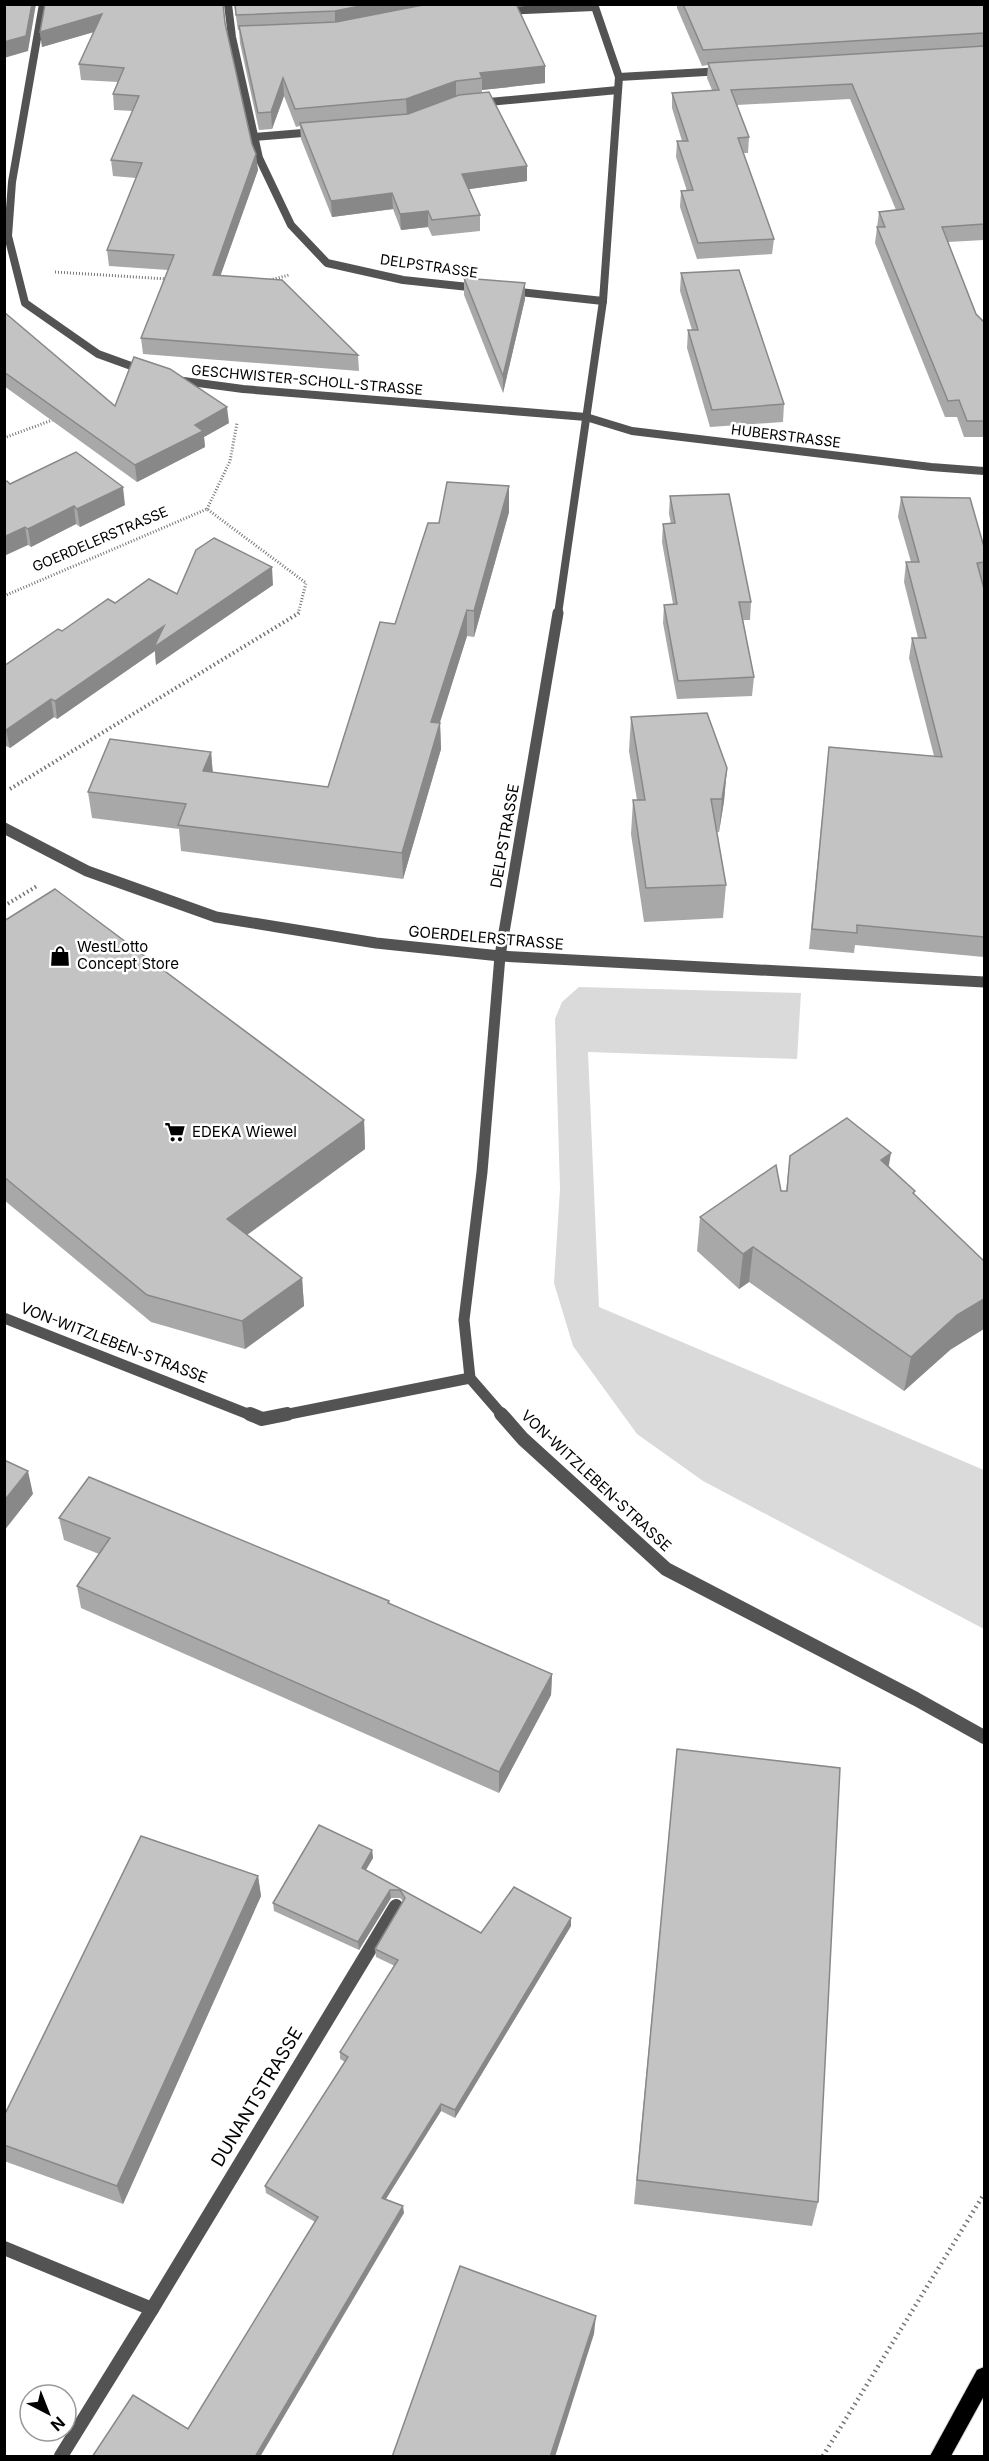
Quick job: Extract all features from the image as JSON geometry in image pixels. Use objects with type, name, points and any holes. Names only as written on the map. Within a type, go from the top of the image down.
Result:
[{"type":"main road","points":[[940,2457],[984,2376]]},
{"type":"street","points":[[43,4],[12,182],[8,236],[25,303],[98,354],[154,374]]},
{"type":"street","points":[[228,4],[232,37],[259,158],[291,225],[327,263]]},
{"type":"street","name":"DELPSTRASSE","points":[[470,1378],[464,1320],[482,1172],[500,956],[554,641],[603,301],[619,77],[594,6],[494,11]]},
{"type":"street","points":[[232,37],[243,36]]},
{"type":"street","points":[[619,77],[736,70]]},
{"type":"street","points":[[470,103],[618,90]]},
{"type":"street","points":[[254,137],[325,130]]},
{"type":"street","name":"DELPSTRASSE","points":[[327,263],[403,280],[486,289]]},
{"type":"street","points":[[498,290],[603,301]]},
{"type":"street","name":"GESCHWISTER-SCHOLL-STRASSE","points":[[164,376],[183,382],[243,390],[586,417]]},
{"type":"street","name":"HUBERSTRASSE","points":[[586,417],[633,431],[932,467],[984,471]]},
{"type":"street","name":"GOERDELERSTRASSE","points":[[4,828],[87,871],[216,917],[376,943],[500,956],[984,982]]},
{"type":"street","name":"VON-WITZLEBEN-STRASSE","points":[[4,1318],[262,1419],[470,1378],[523,1438],[666,1569],[916,1699],[984,1737]]},
{"type":"street","name":"DUNANTSTRASSE","points":[[61,2457],[396,1906]]},
{"type":"street","points":[[4,2248],[152,2309]]},
{"type":"path","points":[[267,281],[327,263]]},
{"type":"path","points":[[16,270],[177,279]]},
{"type":"path","points":[[4,793],[298,615],[306,583],[207,509],[230,461],[243,390]]},
{"type":"path","points":[[4,438],[60,417]]},
{"type":"path","name":"GOERDELERSTRASSE","points":[[4,596],[207,509]]},
{"type":"path","points":[[4,906],[27,892]]},
{"type":"path","points":[[823,2457],[984,2194]]},
{"type":"shaded area","points":[[579,987],[801,993],[797,1059],[588,1052],[599,1307],[984,1470],[984,1629],[703,1481],[637,1434],[573,1346],[554,1283],[560,1189],[555,1019],[562,1002]]},
{"type":"building","points":[[4,4],[32,4],[26,36],[4,42]]},
{"type":"building","points":[[45,4],[223,4],[225,23],[256,154],[213,275],[282,280],[358,355],[141,338],[174,255],[107,250],[142,163],[111,160],[139,96],[113,94],[124,68],[79,64],[102,14],[40,32]]},
{"type":"building","points":[[235,4],[370,4],[335,11],[236,15]]},
{"type":"building","points":[[428,4],[516,4],[545,66],[480,73],[482,78],[456,81],[406,99],[295,109],[283,78],[271,112],[258,113],[239,26],[336,22]]},
{"type":"building","points":[[683,4],[984,4],[984,33],[703,50]]},
{"type":"building","points":[[984,46],[984,224],[942,227],[976,314],[984,322],[984,421],[967,421],[959,400],[948,401],[877,227],[885,227],[879,212],[904,209],[852,84],[731,90],[749,137],[738,138],[774,239],[698,243],[681,191],[693,190],[677,141],[688,141],[672,93],[719,90],[708,63]]},
{"type":"building","points":[[489,92],[527,166],[462,174],[480,215],[432,220],[428,211],[400,214],[392,193],[331,201],[300,123],[408,114],[459,95]]},
{"type":"building","points":[[739,270],[784,404],[712,410],[688,330],[698,330],[681,273]]},
{"type":"building","points":[[464,278],[525,283],[503,376]]},
{"type":"building","points":[[4,312],[115,406],[134,357],[170,369],[227,407],[195,425],[203,431],[135,465],[4,372]]},
{"type":"building","points":[[76,452],[123,487],[77,509],[74,506],[28,529],[25,527],[4,537],[4,482],[7,481],[10,484]]},
{"type":"building","points":[[447,482],[509,486],[474,611],[467,610],[431,722],[440,723],[402,853],[178,825],[186,804],[88,792],[110,739],[211,752],[203,771],[328,787],[380,622],[395,624],[428,523],[439,523]]},
{"type":"building","points":[[729,494],[751,602],[739,602],[754,677],[678,681],[664,605],[677,604],[663,524],[675,523],[670,496]]},
{"type":"building","points":[[901,497],[970,498],[984,547],[984,562],[977,563],[984,589],[984,937],[857,925],[857,933],[812,929],[829,747],[942,757],[912,638],[926,638],[906,562],[919,562]]},
{"type":"building","points":[[214,538],[272,567],[154,647],[164,626],[55,701],[51,699],[6,730],[4,729],[4,666],[58,629],[62,631],[108,599],[115,603],[149,579],[177,594],[196,550]]},
{"type":"building","points":[[707,713],[727,768],[722,799],[711,799],[726,885],[646,888],[633,800],[645,800],[631,717]]},
{"type":"building","name":"EDEKA Wiewel","points":[[55,889],[364,1120],[227,1219],[302,1278],[242,1321],[147,1295],[4,1177],[4,921]]},
{"type":"building","points":[[847,1118],[891,1153],[881,1160],[984,1261],[984,1299],[957,1315],[911,1357],[753,1247],[743,1254],[700,1217],[776,1165],[781,1191],[787,1191],[790,1156]]},
{"type":"building","points":[[4,1460],[28,1471],[4,1501]]},
{"type":"building","points":[[89,1477],[389,1601],[388,1603],[552,1674],[499,1772],[77,1586],[110,1538],[59,1518]]},
{"type":"building","points":[[677,1749],[840,1768],[818,2202],[637,2180]]},
{"type":"building","points":[[319,1825],[372,1850],[362,1868],[481,1933],[514,1887],[571,1918],[455,2110],[441,2104],[382,2198],[403,2206],[255,2457],[92,2457],[133,2395],[188,2429],[318,2217],[265,2186],[348,2057],[340,2052],[398,1960],[375,1949],[405,1898],[400,1890],[390,1890],[358,1942],[273,1903]]},
{"type":"building","points":[[141,1836],[258,1876],[117,2186],[4,2145],[4,2116]]},
{"type":"building","points":[[460,2266],[596,2316],[550,2457],[392,2457]]},
{"type":"place","name":"WestLotto Concept Store","points":[[60,956]]},
{"type":"place","name":"EDEKA Wiewel","points":[[175,1132]]}]
